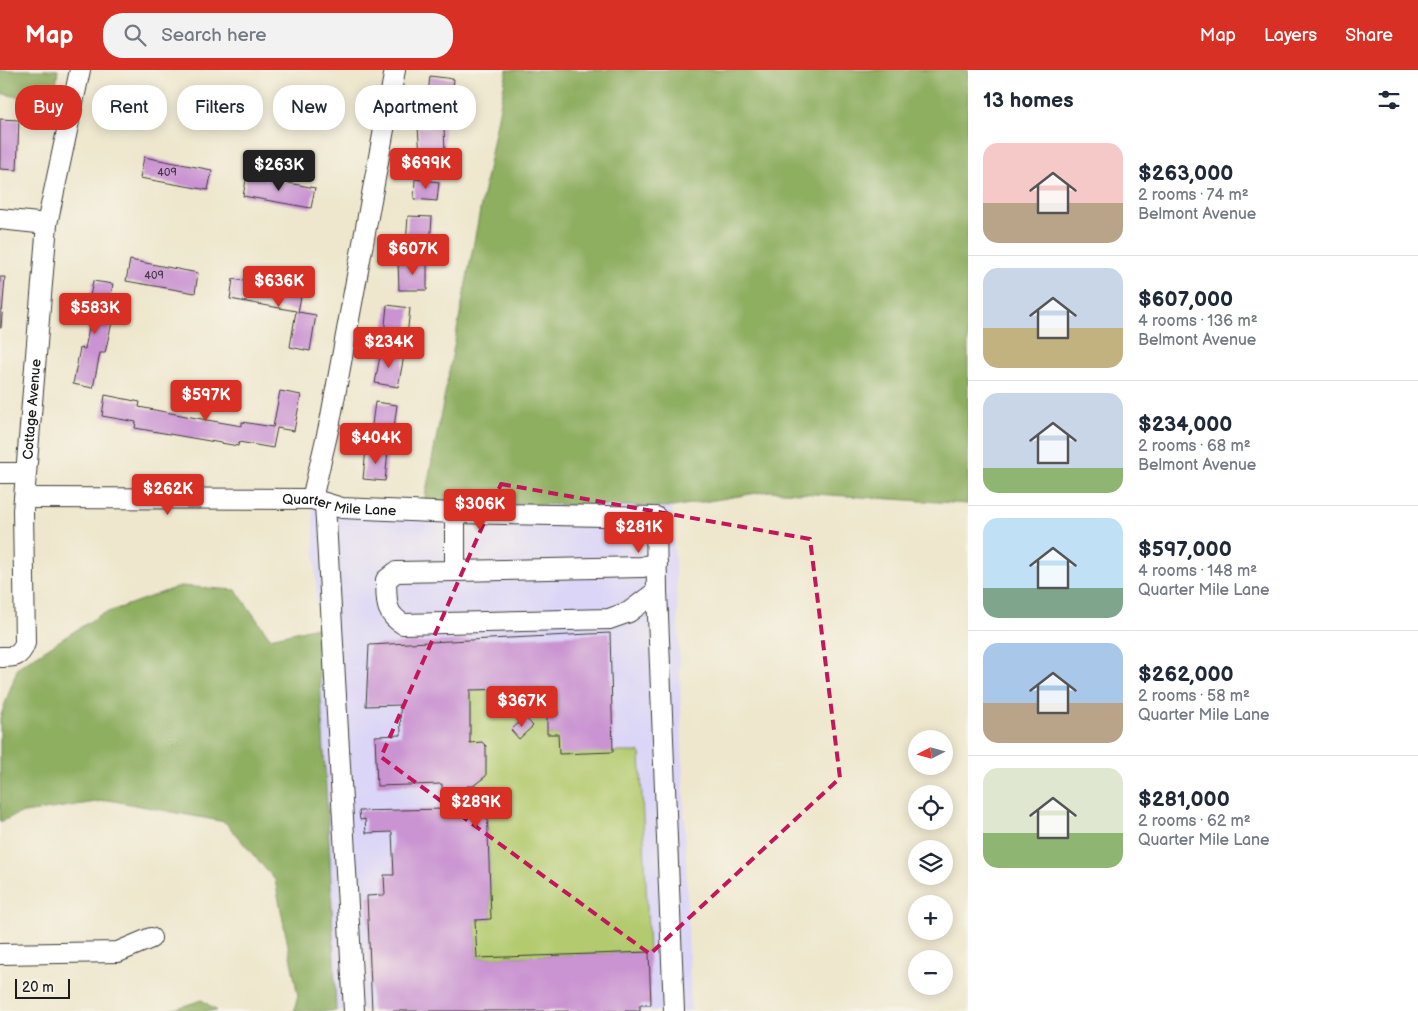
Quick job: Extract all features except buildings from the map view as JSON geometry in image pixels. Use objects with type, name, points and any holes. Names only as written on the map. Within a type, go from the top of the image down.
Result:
[{"type":"street","name":"Cottage Avenue","points":[[7,657],[22,651],[25,643],[22,510],[47,224],[80,70]]},
{"type":"street","points":[[354,1011],[319,502],[330,422],[395,70]]},
{"type":"street","points":[[0,219],[47,224]]},
{"type":"street","points":[[0,473],[25,473]]},
{"type":"street","name":"Quarter Mile Lane","points":[[24,498],[319,502],[342,508],[455,513],[656,517],[657,563]]},
{"type":"street","points":[[455,513],[455,571]]},
{"type":"street","points":[[657,591],[629,612],[609,619],[403,624],[394,618],[388,607],[386,580],[396,572],[642,567],[657,563],[674,1011]]},
{"type":"street","points":[[0,954],[118,952],[151,938]]},
{"type":"highlighted area","points":[[501,484],[810,539],[840,778],[650,954],[381,757]]},
{"type":"shaded area","points":[[312,499],[672,507],[678,616],[691,1011],[336,1011]]},
{"type":"green space","points":[[0,70],[58,70],[56,85],[15,85],[15,96],[0,93]]},
{"type":"green space","points":[[507,70],[968,70],[968,504],[769,491],[672,507],[424,502]]},
{"type":"green space","points":[[180,586],[236,590],[270,638],[317,627],[330,859],[336,1011],[294,1011],[298,996],[275,880],[225,822],[109,800],[18,814],[0,822],[0,718],[18,667],[100,615]]},
{"type":"green space","points":[[557,688],[558,715],[548,734],[558,734],[613,752],[640,752],[649,952],[477,958],[475,920],[491,919],[487,805],[467,805],[467,786],[473,786],[486,776],[486,746],[482,742],[470,743],[470,690]]},
{"type":"green space","points":[[202,1000],[217,1011],[168,1011]]}]
